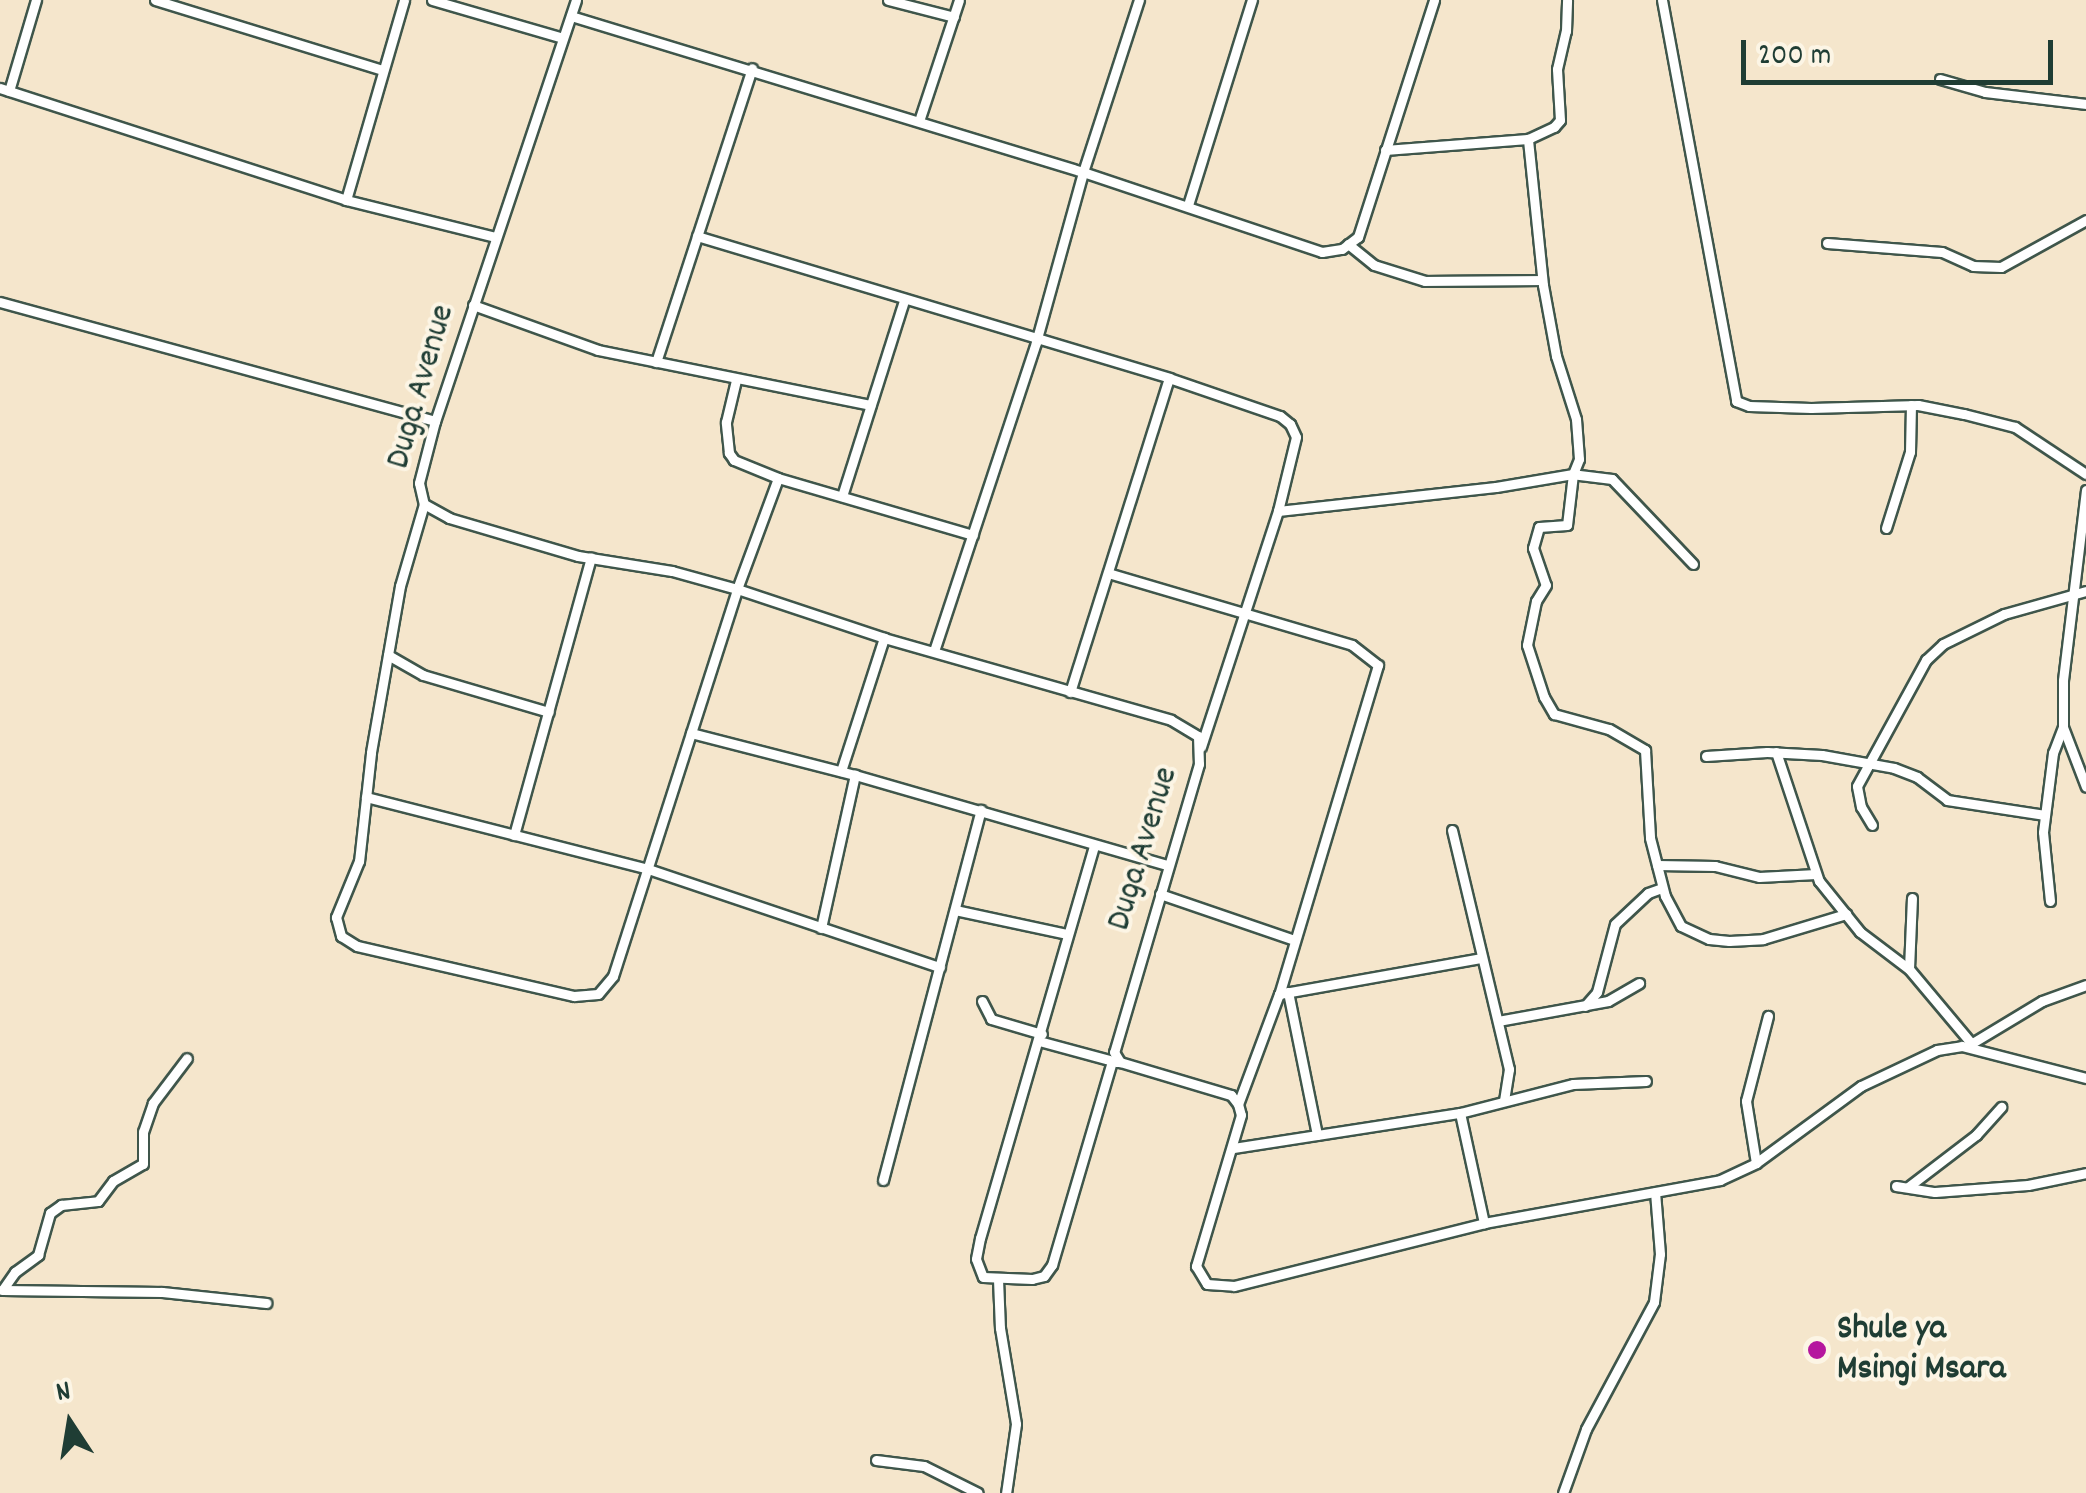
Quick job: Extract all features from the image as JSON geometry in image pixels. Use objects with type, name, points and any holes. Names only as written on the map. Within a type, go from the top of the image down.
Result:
[{"type":"street","points":[[36,0],[4,90],[346,200],[496,236]]},
{"type":"street","points":[[155,0],[184,4],[382,70]]},
{"type":"street","points":[[346,200],[404,0]]},
{"type":"street","points":[[432,0],[563,38]]},
{"type":"street","name":"Duga Avenue","points":[[576,0],[435,421],[420,483],[424,504],[448,518],[591,558],[672,571],[737,589],[884,638],[1172,720],[1198,736],[1200,748],[1115,1039],[1116,1062],[1052,1265],[1044,1276],[998,1279]]},
{"type":"street","points":[[888,0],[954,17]]},
{"type":"street","points":[[919,122],[959,0]]},
{"type":"street","points":[[934,651],[1036,342],[1084,172],[1139,0]]},
{"type":"street","points":[[1188,206],[1252,0]]},
{"type":"street","points":[[571,16],[1084,172],[1322,252],[1358,238],[1434,0]]},
{"type":"street","points":[[1385,150],[1528,138],[1548,131],[1560,120],[1556,69],[1566,31],[1567,0]]},
{"type":"street","points":[[1662,0],[1736,401],[1764,406],[1911,405],[2015,428],[2086,474]]},
{"type":"street","points":[[656,362],[752,68]]},
{"type":"street","points":[[1940,79],[1985,92],[2086,104]]},
{"type":"street","points":[[1528,138],[1542,280],[1556,356],[1576,419],[1580,458],[1572,474],[1567,524],[1539,527],[1533,548],[1546,584],[1536,602],[1527,645],[1554,714],[1609,729],[1644,750],[1646,808],[1656,865],[1680,926],[1708,939],[1762,938],[1846,914]]},
{"type":"street","points":[[1827,243],[1942,252],[1973,266],[2001,267],[2086,220]]},
{"type":"street","points":[[697,236],[1036,342],[1169,378],[1280,416],[1290,424],[1296,437],[1278,511],[1200,748]]},
{"type":"street","points":[[1348,244],[1374,265],[1425,281],[1542,280]]},
{"type":"street","points":[[842,496],[904,301]]},
{"type":"street","points":[[0,302],[435,421]]},
{"type":"street","points":[[473,306],[598,350],[870,405]]},
{"type":"street","points":[[1070,692],[1169,378]]},
{"type":"street","points":[[736,380],[726,422],[729,453],[734,460],[778,478],[973,536]]},
{"type":"street","points":[[1886,528],[1910,452],[1911,405]]},
{"type":"street","points":[[1278,511],[1496,487],[1572,474],[1612,480],[1692,564]]},
{"type":"street","points":[[424,504],[400,586],[359,861],[336,917],[342,936],[357,946],[574,996],[598,994],[613,976],[737,589],[778,478]]},
{"type":"street","points":[[2086,490],[2081,592],[2063,681],[2064,728],[2086,787]]},
{"type":"street","points":[[514,835],[591,558]]},
{"type":"street","points":[[1108,573],[1352,645],[1378,666],[1294,940],[1284,993],[1238,1104]]},
{"type":"street","points":[[1872,825],[1857,796],[1868,764],[1926,660],[1943,644],[2004,614],[2081,592]]},
{"type":"street","points":[[842,771],[884,638]]},
{"type":"street","points":[[388,655],[423,675],[549,712]]},
{"type":"street","points":[[2050,901],[2045,816],[2052,753],[2064,728]]},
{"type":"street","points":[[692,734],[842,771],[1167,865]]},
{"type":"street","points":[[1706,756],[1776,752],[1868,764],[1917,777],[1947,800],[2045,816]]},
{"type":"street","points":[[1776,752],[1816,874],[1860,932],[1909,969],[1967,1045],[2086,1078]]},
{"type":"street","points":[[821,928],[855,775]]},
{"type":"street","points":[[366,797],[648,869],[940,967]]},
{"type":"street","points":[[883,1180],[982,810]]},
{"type":"street","points":[[1452,830],[1509,1069],[1504,1100]]},
{"type":"street","points":[[1006,1493],[1016,1424],[1002,1342],[998,1279],[982,1276],[976,1258],[1094,846]]},
{"type":"street","points":[[1656,865],[1715,866],[1759,876],[1816,874]]},
{"type":"street","points":[[1585,1006],[1598,992],[1614,924],[1648,893],[1662,888]]},
{"type":"street","points":[[1160,894],[1294,940]]},
{"type":"street","points":[[1909,969],[1912,898]]},
{"type":"street","points":[[955,910],[1067,934]]},
{"type":"street","points":[[1284,993],[1482,958]]},
{"type":"street","points":[[1498,1021],[1608,1001],[1639,983]]},
{"type":"street","points":[[982,1001],[991,1019],[1116,1062],[1231,1095],[1241,1115],[1196,1266],[1207,1284],[1234,1286],[1484,1224],[1720,1180],[1756,1163],[1861,1086],[1937,1050],[1967,1045],[2042,1001],[2086,985]]},
{"type":"street","points":[[1284,993],[1317,1135]]},
{"type":"street","points":[[1756,1163],[1746,1101],[1768,1016]]},
{"type":"street","points":[[2,1291],[15,1272],[38,1255],[50,1213],[61,1205],[98,1202],[113,1181],[142,1164],[143,1132],[153,1103],[187,1058]]},
{"type":"street","points":[[1232,1148],[1460,1113],[1573,1084],[1646,1081]]},
{"type":"street","points":[[1908,1188],[1976,1135],[2001,1107]]},
{"type":"street","points":[[1460,1113],[1484,1224]]},
{"type":"street","points":[[1896,1186],[1935,1192],[2028,1185],[2086,1173]]},
{"type":"street","points":[[1563,1493],[1586,1429],[1654,1302],[1660,1254],[1655,1192]]},
{"type":"street","points":[[2,1291],[162,1292],[266,1303]]},
{"type":"street","points":[[876,1460],[924,1466],[978,1493]]},
{"type":"place","name":"Shule ya Msingi Msara","points":[[1817,1350]]}]
